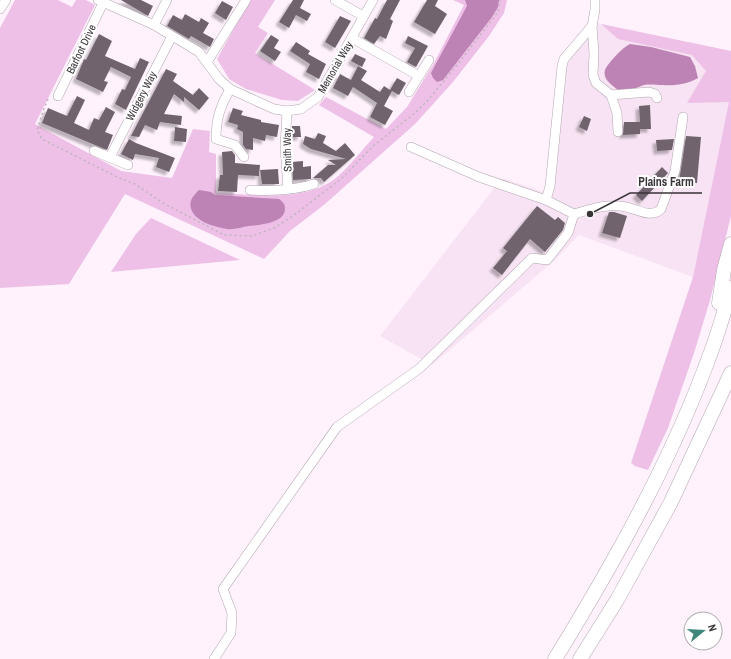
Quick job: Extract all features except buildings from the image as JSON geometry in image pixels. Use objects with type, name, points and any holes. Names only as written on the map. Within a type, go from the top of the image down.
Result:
[{"type":"highway","points":[[712,350],[724,270],[731,244]]},
{"type":"highway","points":[[556,659],[592,598],[643,505],[677,436],[712,350],[731,288]]},
{"type":"highway","points":[[580,659],[617,600],[670,504],[730,374]]},
{"type":"street","points":[[0,9],[6,0]]},
{"type":"street","points":[[154,25],[167,0]]},
{"type":"street","points":[[208,62],[246,0]]},
{"type":"street","points":[[335,0],[363,16]]},
{"type":"street","name":"Memorial Way","points":[[287,111],[301,109],[318,97],[373,0]]},
{"type":"street","points":[[595,0],[592,26],[594,53],[593,75],[596,83],[611,95],[617,113],[618,132]]},
{"type":"street","points":[[101,1],[154,25],[198,52],[208,62],[219,79],[230,89],[274,109],[287,111]]},
{"type":"street","name":"Barfoot Drive","points":[[54,97],[101,1]]},
{"type":"street","points":[[546,200],[550,186],[562,66],[564,59],[592,26]]},
{"type":"street","name":"Widgery Way","points":[[110,157],[172,36]]},
{"type":"street","points":[[352,38],[419,76]]},
{"type":"street","points":[[409,92],[429,60]]},
{"type":"street","points":[[230,89],[221,106],[216,126],[216,139],[235,145],[244,157]]},
{"type":"street","points":[[611,95],[649,92],[655,94],[657,98]]},
{"type":"street","name":"Smith Way","points":[[287,111],[285,147],[288,189]]},
{"type":"street","points":[[411,147],[479,177],[546,200],[574,214],[606,205],[626,207],[653,214],[661,209],[675,171],[683,117]]},
{"type":"street","points":[[94,151],[128,165]]},
{"type":"street","points":[[250,190],[304,188],[314,184]]},
{"type":"street","points":[[214,659],[231,633],[232,613],[224,589],[337,427],[420,368],[532,258],[547,260],[568,234],[574,214]]},
{"type":"path","points":[[54,97],[43,112],[37,130],[42,139],[119,178],[134,184],[163,203],[224,235],[252,236],[274,228],[293,216],[342,178],[373,146],[415,113],[452,71],[498,12],[500,0]]},
{"type":"shaded area","points":[[15,0],[58,0],[72,7],[76,0],[86,0],[95,5],[35,124],[121,171],[172,178],[193,129],[210,131],[209,152],[216,154],[216,193],[278,195],[309,191],[323,186],[341,174],[374,137],[319,105],[326,97],[386,129],[407,107],[434,63],[464,5],[453,0],[507,0],[504,13],[489,36],[453,82],[415,124],[325,204],[290,231],[264,259],[125,194],[69,284],[0,288],[0,28]]},
{"type":"shaded area","points":[[250,0],[275,0],[258,27],[268,33],[255,53],[315,90],[298,101],[282,100],[246,89],[229,79],[217,59]]},
{"type":"shaded area","points":[[465,0],[499,0],[498,7],[492,17],[443,80],[437,82],[431,73],[467,6]]},
{"type":"shaded area","points":[[590,20],[601,24],[731,51],[731,94],[693,277],[579,235],[555,260],[432,365],[380,336],[502,178],[544,192],[560,64],[585,30]]},
{"type":"shaded area","points":[[601,24],[731,51],[731,216],[710,300],[695,350],[668,428],[648,470],[635,466],[631,463],[693,277],[729,102],[687,103],[706,71],[692,55],[618,39]]},
{"type":"shaded area","points":[[630,44],[651,47],[690,57],[695,66],[698,78],[681,84],[644,85],[633,90],[619,90],[606,79],[605,70],[609,63]]},
{"type":"shaded area","points":[[199,190],[211,192],[215,195],[279,199],[285,206],[284,214],[276,220],[265,224],[232,229],[218,227],[198,219],[192,211],[190,205],[191,200]]},
{"type":"shaded area","points":[[151,218],[240,260],[111,272],[136,234]]},
{"type":"place","name":"Plains Farm","points":[[590,214]]}]
